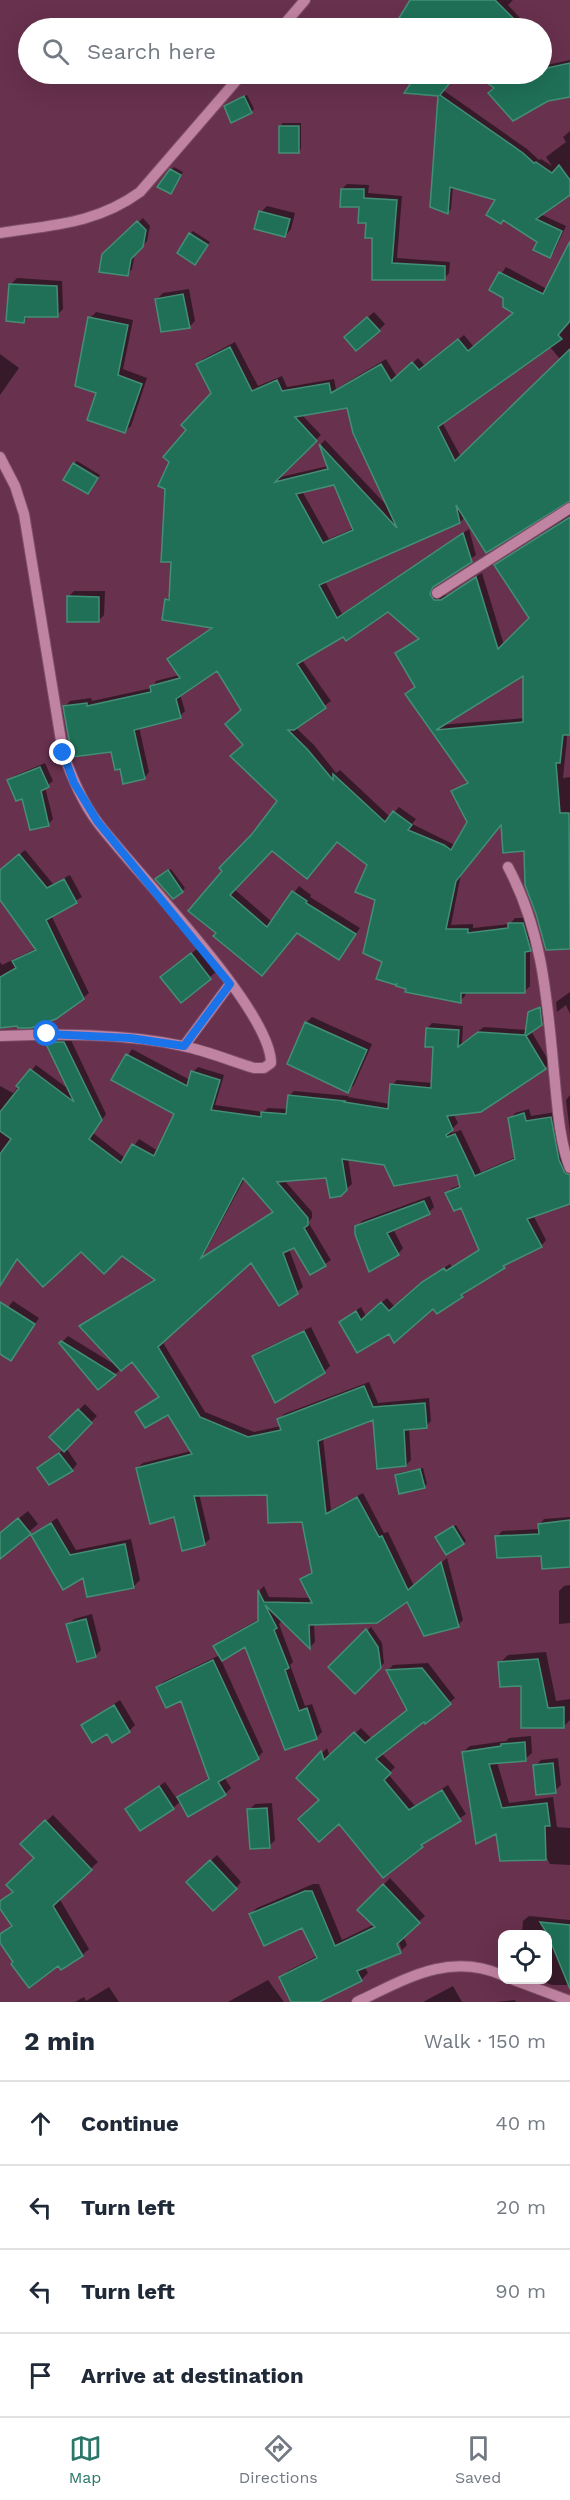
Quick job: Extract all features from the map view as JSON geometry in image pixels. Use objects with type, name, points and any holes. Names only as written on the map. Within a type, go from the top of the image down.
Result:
[{"type":"street","points":[[290,18],[305,0]]},
{"type":"street","points":[[0,233],[93,218],[120,207],[140,192],[233,84]]},
{"type":"street","points":[[0,457],[15,486],[24,514],[63,753],[74,783],[97,821],[230,984],[257,1021],[271,1054],[271,1063],[264,1068],[254,1068],[184,1046],[130,1038],[47,1034],[0,1036]]},
{"type":"street","points":[[437,593],[570,508]]},
{"type":"street","points":[[508,867],[523,896],[535,935],[546,993],[556,1096],[570,1168]]},
{"type":"street","points":[[184,1046],[230,984]]},
{"type":"street","points":[[357,2002],[414,1975],[440,1968],[462,1965],[485,1967],[498,1973]]},
{"type":"street","points":[[525,1984],[570,2001]]},
{"type":"building","points":[[410,0],[495,0],[513,18],[399,18]]},
{"type":"building","points":[[570,63],[570,97],[548,101],[513,121],[488,93],[494,88],[489,84],[552,84],[552,67]]},
{"type":"building","points":[[410,84],[449,84],[440,95],[534,163],[536,162],[552,173],[559,165],[570,180],[570,195],[536,219],[562,231],[550,258],[533,250],[537,242],[503,220],[501,224],[486,215],[495,200],[450,187],[448,214],[430,207],[438,96],[404,93]]},
{"type":"building","points":[[244,96],[252,113],[231,123],[224,106]]},
{"type":"building","points":[[279,126],[299,126],[299,153],[279,153]]},
{"type":"building","points":[[170,169],[181,175],[171,194],[157,187]]},
{"type":"building","points":[[341,189],[364,189],[364,198],[397,200],[392,263],[445,266],[445,280],[372,280],[372,238],[365,238],[366,223],[358,223],[359,207],[340,207]]},
{"type":"building","points":[[259,211],[290,219],[285,237],[254,229]]},
{"type":"building","points":[[137,221],[146,230],[143,247],[131,259],[128,276],[99,272],[102,254]]},
{"type":"building","points":[[189,233],[208,245],[195,265],[177,253]]},
{"type":"building","points":[[570,241],[570,321],[558,335],[562,339],[438,427],[455,461],[570,349],[570,501],[486,553],[456,505],[460,523],[319,585],[337,618],[463,533],[472,562],[433,587],[430,594],[434,600],[441,600],[476,577],[498,649],[529,618],[494,565],[570,517],[570,735],[563,735],[560,763],[556,763],[560,813],[569,813],[570,949],[546,950],[525,885],[524,851],[503,853],[501,825],[456,881],[446,929],[468,929],[468,933],[508,928],[508,923],[523,923],[531,951],[525,952],[525,993],[461,993],[461,1003],[405,992],[406,989],[396,986],[397,983],[396,985],[376,979],[382,962],[363,953],[375,900],[355,892],[367,865],[337,842],[307,879],[272,851],[230,895],[267,927],[292,891],[307,901],[306,903],[356,934],[339,960],[297,933],[262,976],[213,936],[216,933],[188,911],[222,871],[219,868],[252,834],[277,801],[230,756],[243,745],[225,724],[241,710],[217,671],[176,699],[181,718],[134,730],[145,779],[123,784],[120,769],[115,770],[111,752],[72,757],[63,706],[87,703],[87,706],[151,692],[150,686],[180,678],[167,659],[212,628],[162,620],[165,599],[169,600],[171,562],[161,562],[165,489],[158,486],[169,462],[163,457],[186,430],[181,425],[211,393],[196,364],[230,347],[252,391],[277,380],[282,391],[329,383],[331,393],[381,364],[391,381],[412,362],[419,370],[458,339],[468,351],[513,313],[503,307],[503,298],[489,290],[499,272],[543,294]],"holes":[[[347,408],[353,433],[397,528],[319,444],[328,469],[275,482],[317,441],[295,417]],[[334,485],[353,530],[323,543],[296,494]],[[388,612],[419,639],[395,653],[415,687],[405,694],[468,783],[451,791],[467,822],[451,850],[408,830],[412,825],[393,811],[385,822],[333,774],[333,780],[288,730],[294,730],[326,708],[297,664],[343,637],[346,641]],[[523,676],[523,722],[436,730]]]},
{"type":"building","points":[[9,284],[57,286],[58,317],[25,317],[24,323],[6,321]]},
{"type":"building","points":[[183,294],[190,328],[161,332],[155,299]]},
{"type":"building","points":[[88,317],[128,325],[118,375],[142,384],[125,433],[87,420],[96,393],[75,386]]},
{"type":"building","points":[[367,317],[380,331],[356,351],[344,337]]},
{"type":"building","points":[[73,463],[98,478],[88,494],[63,480]]},
{"type":"building","points":[[67,596],[99,597],[99,622],[67,622]]},
{"type":"building","points":[[40,767],[49,787],[41,791],[49,826],[30,830],[22,799],[16,801],[7,780]]},
{"type":"building","points":[[19,854],[47,888],[64,879],[77,903],[46,920],[84,999],[56,1019],[31,1028],[18,1028],[17,1026],[0,1028],[0,977],[16,968],[12,961],[36,950],[0,900],[0,870]]},
{"type":"building","points":[[168,870],[183,892],[173,899],[155,879]]},
{"type":"building","points":[[191,953],[211,979],[181,1003],[160,977]]},
{"type":"building","points":[[540,1007],[542,1025],[526,1036],[546,1069],[481,1112],[447,1116],[453,1130],[446,1135],[447,1137],[455,1134],[475,1176],[515,1159],[508,1118],[524,1113],[526,1121],[551,1117],[559,1160],[565,1173],[570,1175],[570,1204],[527,1219],[542,1247],[503,1266],[505,1268],[461,1295],[463,1297],[437,1314],[433,1309],[394,1343],[389,1334],[357,1353],[339,1322],[356,1311],[361,1320],[381,1302],[389,1311],[422,1282],[444,1268],[446,1271],[479,1250],[461,1208],[454,1211],[445,1193],[460,1187],[457,1175],[394,1186],[384,1165],[342,1159],[347,1190],[341,1196],[330,1198],[326,1178],[277,1182],[308,1218],[308,1225],[304,1228],[326,1266],[310,1275],[294,1248],[283,1253],[298,1294],[279,1306],[251,1263],[158,1347],[200,1417],[248,1437],[281,1430],[277,1419],[364,1386],[373,1407],[425,1403],[427,1428],[404,1430],[406,1466],[377,1469],[373,1420],[318,1441],[326,1514],[357,1497],[379,1537],[382,1536],[408,1590],[441,1562],[459,1627],[424,1636],[407,1602],[377,1623],[309,1625],[310,1649],[265,1605],[277,1628],[274,1630],[289,1668],[285,1670],[299,1711],[307,1708],[317,1739],[285,1750],[245,1647],[222,1661],[213,1646],[258,1621],[258,1590],[264,1602],[312,1603],[300,1579],[312,1573],[302,1522],[268,1523],[267,1495],[194,1496],[205,1545],[182,1551],[174,1517],[150,1524],[136,1468],[192,1454],[168,1415],[145,1428],[135,1412],[159,1397],[132,1362],[121,1371],[79,1326],[155,1280],[122,1256],[104,1274],[81,1252],[43,1287],[17,1259],[0,1286],[0,1154],[11,1139],[0,1131],[0,1112],[19,1088],[16,1086],[30,1069],[74,1102],[47,1046],[50,1042],[64,1042],[102,1120],[89,1139],[121,1163],[132,1144],[154,1156],[174,1114],[111,1080],[126,1054],[187,1086],[191,1071],[220,1080],[211,1110],[261,1117],[261,1112],[286,1114],[288,1095],[345,1101],[388,1109],[390,1084],[431,1088],[433,1047],[425,1047],[426,1028],[459,1030],[458,1047],[478,1032],[525,1035],[528,1012]],"holes":[[[243,1178],[273,1212],[201,1258]]]},
{"type":"building","points":[[305,1022],[367,1050],[348,1093],[287,1064]]},
{"type":"building","points":[[424,1201],[430,1214],[387,1233],[399,1255],[369,1272],[355,1234],[355,1226]]},
{"type":"building","points":[[0,1302],[35,1324],[11,1361],[0,1354]]},
{"type":"building","points":[[304,1331],[325,1373],[275,1403],[252,1356]]},
{"type":"building","points":[[61,1341],[116,1375],[98,1390],[59,1343]]},
{"type":"building","points":[[78,1409],[92,1423],[64,1452],[49,1437]]},
{"type":"building","points":[[59,1453],[73,1471],[49,1485],[37,1468]]},
{"type":"building","points":[[420,1469],[425,1488],[399,1494],[395,1475]]},
{"type":"building","points":[[18,1518],[31,1534],[0,1559],[0,1533]]},
{"type":"building","points":[[570,1520],[570,1567],[542,1569],[541,1556],[497,1558],[495,1536],[539,1534],[538,1524]]},
{"type":"building","points":[[51,1523],[70,1555],[125,1544],[134,1588],[87,1597],[83,1578],[63,1590],[31,1535]]},
{"type":"building","points":[[453,1526],[464,1544],[446,1555],[435,1537]]},
{"type":"building","points":[[86,1619],[96,1657],[77,1662],[66,1624]]},
{"type":"building","points":[[366,1629],[378,1647],[381,1668],[355,1694],[328,1667]]},
{"type":"building","points":[[538,1659],[548,1708],[564,1707],[564,1728],[521,1728],[521,1686],[500,1687],[498,1662]]},
{"type":"building","points":[[213,1660],[259,1759],[218,1782],[226,1795],[188,1817],[177,1797],[209,1779],[181,1701],[166,1708],[156,1687]]},
{"type":"building","points":[[422,1668],[451,1704],[376,1759],[391,1773],[384,1780],[409,1810],[442,1790],[461,1821],[421,1845],[423,1847],[383,1878],[339,1824],[319,1842],[298,1819],[319,1800],[296,1778],[321,1751],[324,1760],[354,1732],[365,1743],[407,1710],[386,1670]]},
{"type":"building","points":[[114,1705],[130,1732],[112,1743],[107,1734],[92,1743],[81,1725]]},
{"type":"building","points":[[525,1742],[526,1761],[489,1764],[502,1808],[547,1803],[550,1826],[545,1826],[546,1860],[500,1861],[496,1834],[476,1844],[462,1752]]},
{"type":"building","points":[[553,1763],[556,1793],[536,1795],[533,1765]]},
{"type":"building","points":[[159,1786],[174,1809],[140,1831],[125,1809]]},
{"type":"building","points":[[267,1808],[270,1848],[250,1849],[247,1809]]},
{"type":"building","points":[[45,1820],[92,1870],[53,1906],[83,1956],[61,1970],[58,1966],[29,1988],[11,1964],[13,1962],[0,1943],[0,1934],[12,1926],[0,1909],[0,1901],[13,1892],[6,1885],[34,1858],[20,1844]]},
{"type":"building","points":[[210,1860],[237,1889],[213,1911],[186,1882]]},
{"type":"building","points":[[383,1884],[420,1923],[397,1944],[401,1953],[357,1971],[362,1981],[319,2002],[291,2002],[279,1977],[317,1958],[302,1928],[264,1946],[249,1914],[305,1891],[312,1891],[335,1946],[375,1927],[357,1910]]},
{"type":"building","points":[[540,1922],[570,1925],[570,1989],[552,1945],[552,1930],[545,1930]]},
{"type":"route","points":[[47,1034],[130,1038],[184,1046],[230,984],[212,959],[97,821],[74,783],[63,753]]}]
